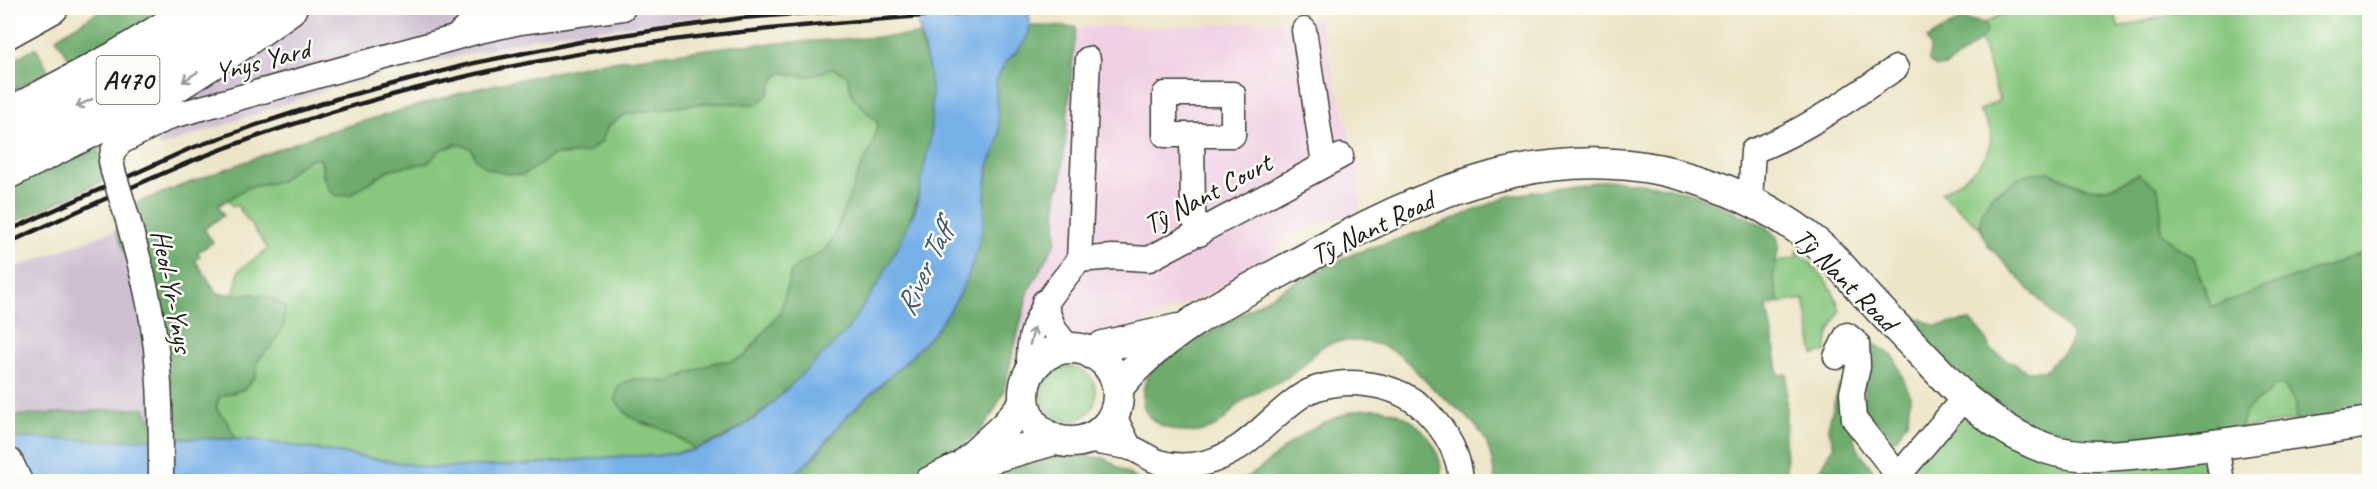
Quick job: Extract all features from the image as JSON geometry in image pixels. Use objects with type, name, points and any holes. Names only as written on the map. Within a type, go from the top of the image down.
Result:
[{"type":"highway","name":"A470","points":[[8,115],[114,59],[197,8]]},
{"type":"highway","name":"A470","points":[[8,140],[150,68],[242,8]]},
{"type":"highway","points":[[8,172],[151,101],[234,48],[290,8]]},
{"type":"main road","points":[[8,33],[53,8]]},
{"type":"main road","name":"Tŷ Nant Road","points":[[1085,440],[1100,433],[1133,368],[1184,328],[1355,231],[1416,203],[1471,183],[1520,169],[1573,162],[1619,163],[1672,172],[1706,182],[1750,200],[1787,221],[1821,246],[1964,398],[1990,419],[2020,438],[2047,449],[2066,453],[2109,456],[2216,445],[2370,422]]},
{"type":"main road","name":"Tŷ Nant Road","points":[[1030,371],[1039,360],[1053,351],[1081,351],[1184,328]]},
{"type":"main road","points":[[1081,351],[1100,358],[1113,373],[1116,401]]},
{"type":"main road","points":[[1030,371],[1024,386],[1024,403],[1029,418],[1040,431],[1054,440],[1069,443],[1085,440]]},
{"type":"main road","points":[[960,468],[1006,425],[1024,403]]},
{"type":"main road","points":[[930,482],[960,468],[1054,440]]},
{"type":"main road","points":[[8,463],[17,482]]},
{"type":"street","name":"Ynys Yard","points":[[455,37],[492,8]]},
{"type":"street","name":"Ynys Yard","points":[[113,171],[111,161],[113,151],[121,142],[169,117],[455,37],[520,22],[622,8]]},
{"type":"street","name":"Tŷ Nant Court","points":[[1079,260],[1113,257],[1149,259],[1199,234],[1332,160],[1304,30]]},
{"type":"street","points":[[1030,371],[1027,355],[1033,328],[1044,302],[1079,260],[1088,59]]},
{"type":"street","points":[[1750,200],[1753,151],[1773,144],[1896,68]]},
{"type":"street","points":[[1192,135],[1193,214],[1199,234]]},
{"type":"street","name":"Heol-Yr-Ynys","points":[[113,171],[144,281],[154,333],[159,379],[161,482]]},
{"type":"street","points":[[1044,302],[1054,329],[1081,351]]},
{"type":"street","points":[[1836,357],[1848,335],[1857,343],[1858,367],[1852,393],[1854,419],[1895,478],[1964,398]]},
{"type":"street","points":[[1085,440],[1131,448],[1160,463],[1184,466],[1206,462],[1231,454],[1250,441],[1303,394],[1329,385],[1356,382],[1385,387],[1414,400],[1436,421],[1453,447],[1460,468],[1461,482]]},
{"type":"street","points":[[1116,401],[1131,448]]},
{"type":"street","points":[[2216,445],[2219,481]]},
{"type":"shaded area","points":[[312,8],[759,8],[622,27],[557,33],[340,85],[159,147],[152,112],[200,90]]},
{"type":"shaded area","points":[[1319,19],[1361,178],[1360,210],[1296,232],[1256,268],[1230,283],[1159,316],[1101,338],[1055,338],[1014,347],[1029,290],[1056,241],[1057,189],[1061,185],[1076,27],[1147,28]]},
{"type":"shaded area","points":[[116,230],[128,261],[149,344],[154,428],[8,424],[8,270]]},
{"type":"green space","points":[[104,8],[163,8],[134,27],[71,61],[56,38]]},
{"type":"green space","points":[[2012,8],[2113,8],[2119,28],[2193,8],[2369,8],[2369,251],[2211,307],[2193,257],[2173,244],[2161,232],[2161,211],[2137,174],[2108,189],[2089,189],[2049,172],[2027,174],[1991,195],[1980,224],[1981,229],[1941,193],[1977,167],[1989,149],[1991,138],[1989,127],[1979,111],[1999,100],[1981,40],[1986,31],[1985,23]]},
{"type":"green space","points":[[1961,19],[1985,23],[1986,31],[1981,40],[1946,66],[1936,67],[1929,61],[1930,47],[1927,39]]},
{"type":"green space","points":[[1030,26],[1076,27],[1061,185],[1057,190],[1056,241],[1029,290],[1003,393],[992,415],[980,431],[953,452],[921,472],[924,481],[779,482],[813,459],[845,418],[906,362],[937,329],[957,299],[980,238],[989,165],[998,142],[996,82],[1005,63],[1017,52],[1026,38]]},
{"type":"green space","points":[[919,35],[931,81],[931,129],[920,191],[896,252],[864,308],[835,345],[762,412],[738,429],[712,443],[696,449],[667,431],[630,417],[615,399],[619,385],[633,379],[668,382],[716,362],[732,361],[745,356],[781,311],[791,272],[798,265],[823,252],[834,237],[860,169],[872,147],[878,123],[853,97],[847,75],[832,68],[807,76],[782,72],[774,80],[768,95],[757,104],[705,103],[626,114],[608,126],[601,142],[587,153],[552,155],[523,175],[505,174],[487,168],[476,159],[471,148],[457,144],[440,150],[428,163],[390,169],[350,195],[335,196],[326,183],[321,159],[311,158],[281,181],[246,188],[218,206],[224,215],[204,229],[213,242],[197,253],[200,257],[195,260],[217,293],[261,296],[278,302],[285,308],[284,325],[273,344],[257,361],[256,376],[244,389],[219,397],[216,409],[227,421],[236,439],[177,438],[109,441],[11,438],[8,416],[145,408],[153,426],[149,344],[128,261],[116,230],[128,220],[138,202],[316,135],[478,88],[598,63],[740,45]]},
{"type":"green space","points":[[36,47],[49,72],[8,92],[8,63]]},
{"type":"green space","points":[[832,68],[847,75],[853,97],[878,123],[872,147],[860,169],[834,237],[823,252],[798,265],[791,272],[781,311],[745,356],[732,361],[716,362],[668,382],[651,380],[641,423],[664,429],[696,449],[656,456],[431,468],[317,449],[236,439],[227,421],[216,409],[219,397],[244,389],[257,361],[273,344],[254,293],[233,296],[239,270],[268,249],[237,205],[233,207],[228,199],[246,188],[281,181],[311,158],[321,159],[323,178],[370,182],[390,169],[428,163],[440,150],[458,144],[471,148],[476,159],[541,164],[552,155],[569,155],[601,142],[608,126],[626,114],[705,103],[757,104],[768,95],[774,80],[782,72],[807,76]]},
{"type":"green space","points":[[97,142],[104,181],[8,225],[8,185]]},
{"type":"green space","points":[[2049,172],[2093,189],[2113,186],[2137,174],[2158,188],[2161,232],[2173,244],[2193,257],[2211,307],[2369,251],[2369,425],[2296,420],[2296,404],[2284,385],[2274,386],[2249,407],[2240,429],[2109,447],[2046,434],[2004,412],[1983,393],[1939,364],[1916,329],[1913,316],[1936,326],[1969,320],[1980,330],[1992,351],[2027,371],[2044,371],[2070,345],[2071,334],[1987,244],[1981,225],[1983,210],[2000,191],[2024,176]]},
{"type":"green space","points":[[1606,180],[1649,184],[1694,193],[1763,225],[1777,237],[1779,245],[1773,277],[1779,303],[1767,306],[1779,375],[1787,374],[1785,447],[1787,477],[1807,475],[1808,481],[1495,481],[1489,449],[1484,438],[1470,420],[1396,353],[1380,345],[1360,341],[1339,342],[1322,347],[1293,374],[1244,400],[1221,423],[1210,429],[1190,432],[1171,429],[1160,425],[1146,413],[1142,397],[1146,378],[1151,368],[1288,286],[1353,254],[1437,226],[1509,196]]},
{"type":"green space","points":[[1797,250],[1828,284],[1840,310],[1829,333],[1826,352],[1814,355],[1804,299],[1779,303],[1773,277],[1776,263],[1797,257]]},
{"type":"green space","points":[[1875,344],[1894,357],[1910,395],[1908,420],[1896,439],[1886,441],[1863,416],[1865,360]]},
{"type":"green space","points":[[1064,367],[1074,367],[1084,371],[1092,379],[1096,394],[1092,409],[1084,417],[1074,421],[1064,421],[1054,417],[1046,409],[1042,399],[1042,389],[1046,379],[1054,371]]},
{"type":"green space","points":[[2284,385],[2296,404],[2296,420],[2240,429],[2249,407],[2274,386]]},
{"type":"green space","points":[[1839,386],[1845,396],[1856,447],[1875,473],[1872,481],[1820,482],[1819,472],[1834,446],[1828,427]]},
{"type":"green space","points":[[1964,398],[2216,445],[2208,468],[2133,482],[1982,482],[1916,476],[1899,472]]},
{"type":"green space","points":[[1363,409],[1387,410],[1399,414],[1419,427],[1434,446],[1441,469],[1441,481],[1238,481],[1259,469],[1308,432],[1335,418]]},
{"type":"green space","points":[[1070,455],[1104,458],[1140,481],[939,482],[987,475],[1045,458]]},
{"type":"green space","points":[[1916,476],[1982,481],[1912,481]]},
{"type":"water","name":"River Taff","points":[[914,8],[1028,8],[1030,26],[1028,34],[1002,68],[996,84],[999,136],[987,173],[981,236],[960,293],[933,333],[906,362],[847,416],[809,461],[779,482],[8,482],[8,438],[109,441],[177,438],[255,440],[431,468],[656,456],[691,451],[723,439],[759,416],[845,333],[878,284],[916,208],[931,135],[932,96],[928,65]]},
{"type":"railway","points":[[8,231],[189,149],[339,98],[474,63],[595,39],[741,18],[879,8]]},
{"type":"railway","points":[[8,243],[169,171],[261,135],[368,101],[476,74],[613,48],[682,39],[821,24],[1029,8]]}]
